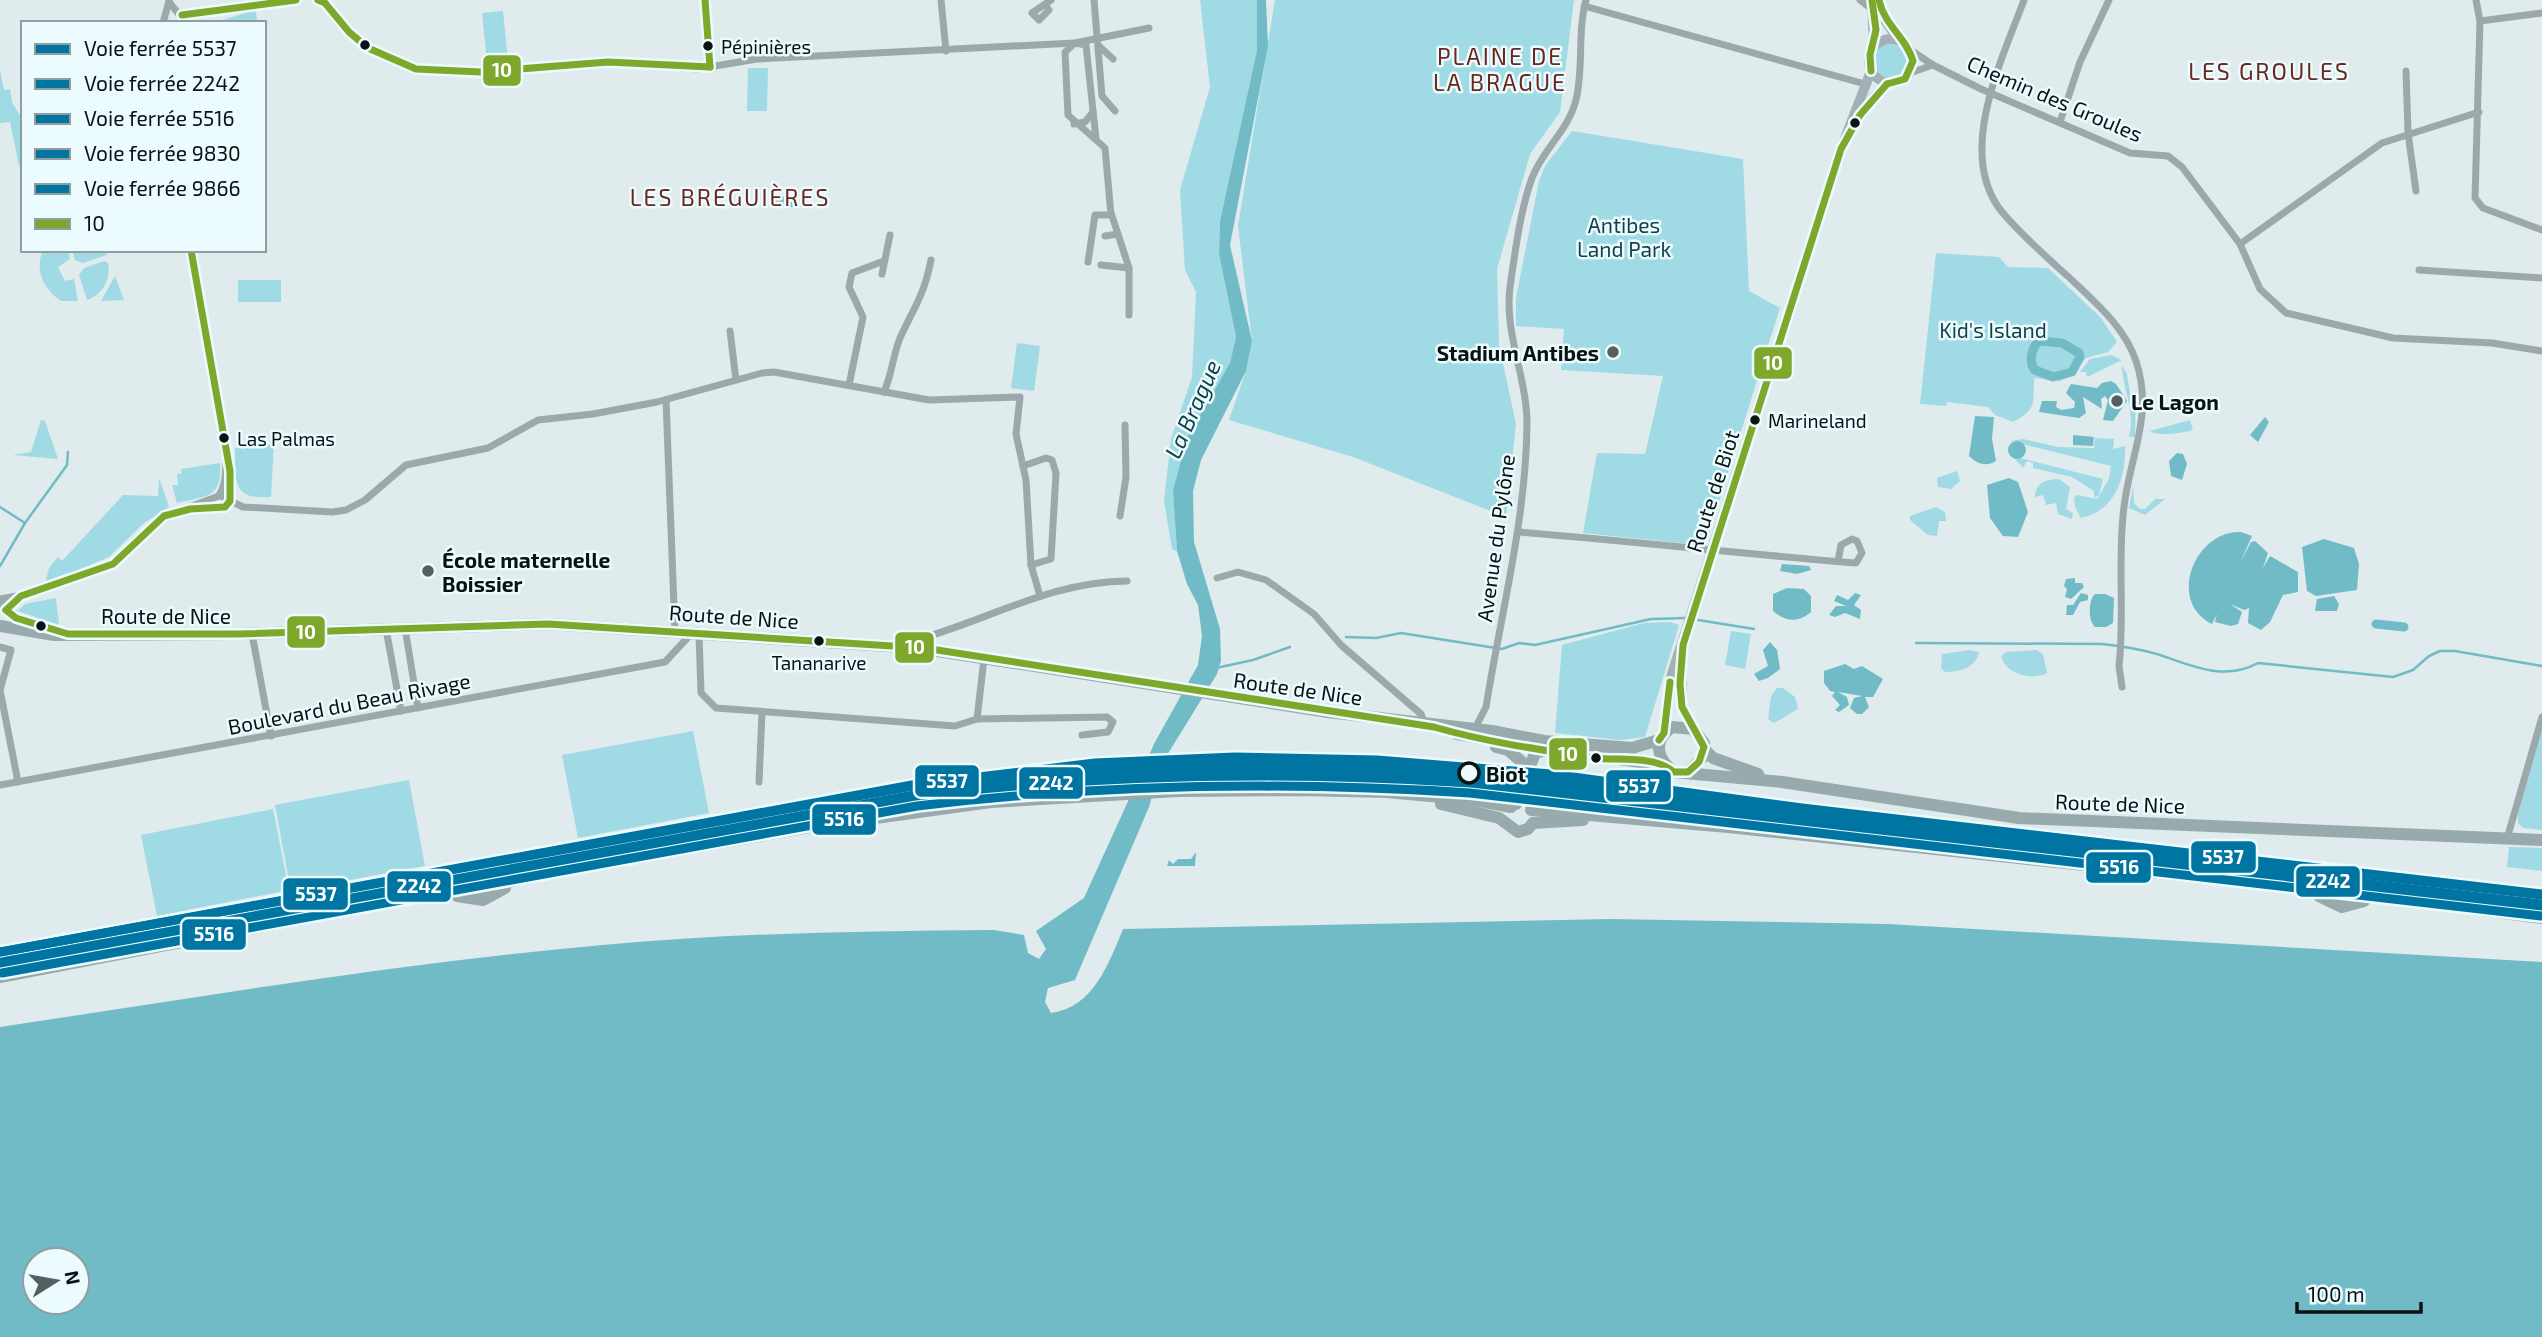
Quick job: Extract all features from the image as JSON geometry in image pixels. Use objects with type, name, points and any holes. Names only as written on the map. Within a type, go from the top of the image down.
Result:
[{"type":"main road","points":[[1841,149],[1860,115],[1887,84],[1898,83],[1910,74],[1913,61],[1909,49],[1899,40],[1875,3]]},
{"type":"main road","points":[[1841,149],[1871,71],[1868,58],[1874,46],[1875,3]]},
{"type":"main road","points":[[1874,46],[1886,39],[1899,40]]},
{"type":"main road","points":[[1871,71],[1887,84]]},
{"type":"main road","name":"Route de Biot","points":[[1683,645],[1841,149]]},
{"type":"main road","points":[[2,606],[16,618],[68,634]]},
{"type":"main road","name":"Route de Nice","points":[[68,634],[252,634],[548,624],[924,648],[1229,697],[1429,726],[1475,728],[1544,746],[1667,766]]},
{"type":"main road","points":[[0,626],[43,634],[68,634]]},
{"type":"main road","points":[[1683,645],[1680,696],[1685,715],[1693,729],[1702,737],[1705,750],[1713,758],[1782,782]]},
{"type":"main road","points":[[1683,645],[1667,698],[1659,754],[1667,766],[1674,772],[1782,782]]},
{"type":"main road","points":[[1662,736],[1679,726],[1693,729]]},
{"type":"main road","points":[[1475,728],[1508,750],[1524,766]]},
{"type":"main road","name":"Route de Nice","points":[[1475,728],[1530,747],[1632,748],[1662,736]]},
{"type":"main road","points":[[1524,766],[1544,746]]},
{"type":"main road","points":[[1524,766],[1530,747]]},
{"type":"main road","points":[[1688,772],[1700,762],[1705,750]]},
{"type":"main road","name":"Route de Nice","points":[[1782,782],[2019,818],[2542,841]]},
{"type":"main road","points":[[0,977],[415,899],[481,894],[540,876],[920,810],[991,802],[1178,791],[1302,790],[1455,798],[2298,889],[2343,900],[2396,900],[2542,918]]},
{"type":"main road","points":[[1353,793],[1444,805],[1506,821],[1512,830],[1518,832],[1528,829],[1523,806]]},
{"type":"main road","points":[[1506,821],[1523,806]]},
{"type":"street","points":[[167,15],[184,18],[296,0]]},
{"type":"street","points":[[318,0],[325,3],[349,33],[368,48],[416,69],[481,72],[608,62],[710,67],[757,59],[1098,42],[1149,28]]},
{"type":"street","points":[[705,0],[710,67]]},
{"type":"street","points":[[941,0],[946,51]]},
{"type":"street","points":[[1094,0],[1102,96],[1115,111]]},
{"type":"street","points":[[1860,0],[1875,3]]},
{"type":"street","points":[[2024,0],[1991,94],[1981,136],[1987,185],[2001,211],[2105,311],[2123,335],[2136,361],[2142,400],[2142,426],[2124,506],[2120,655],[2122,687]]},
{"type":"street","points":[[2060,122],[2080,62],[2109,0]]},
{"type":"street","points":[[2476,0],[2480,22],[2475,198],[2483,208],[2542,230]]},
{"type":"street","points":[[169,1],[184,18]]},
{"type":"street","points":[[164,21],[169,1]]},
{"type":"street","points":[[1585,3],[1865,84]]},
{"type":"street","name":"Avenue du Pylône","points":[[1475,728],[1497,647],[1518,532],[1527,420],[1509,317],[1510,288],[1533,177],[1564,132],[1576,100],[1585,3]]},
{"type":"street","points":[[2480,22],[2542,13]]},
{"type":"street","points":[[1098,42],[1113,59]]},
{"type":"street","points":[[1074,43],[1086,45],[1096,139]]},
{"type":"street","points":[[1074,43],[1065,51],[1068,115],[1074,124],[1105,148],[1111,213],[1129,268],[1129,315]]},
{"type":"street","name":"Chemin des Groules","points":[[1909,49],[1933,65],[1991,94],[2130,153],[2168,156],[2182,167],[2240,244],[2260,289],[2286,313],[2393,338],[2492,343],[2542,351]]},
{"type":"street","name":"Chemin des Groules","points":[[1910,74],[1933,65]]},
{"type":"street","points":[[2406,71],[2408,133],[2416,191]]},
{"type":"street","points":[[1074,124],[1085,122],[1093,112]]},
{"type":"street","points":[[2240,244],[2382,143],[2479,112]]},
{"type":"street","points":[[1088,262],[1095,215],[1111,213]]},
{"type":"street","points":[[882,274],[890,234]]},
{"type":"street","points":[[1105,236],[1118,234]]},
{"type":"street","points":[[173,512],[225,507],[230,501],[230,471],[191,252]]},
{"type":"street","points":[[884,392],[900,339],[924,293],[932,260]]},
{"type":"street","points":[[849,386],[863,317],[849,287],[852,273],[884,261]]},
{"type":"street","points":[[1101,265],[1129,268]]},
{"type":"street","points":[[2419,270],[2542,278]]},
{"type":"street","points":[[730,331],[736,380]]},
{"type":"street","points":[[2,606],[21,596],[113,564],[159,518],[219,495],[243,507],[332,512],[346,510],[365,500],[406,465],[488,448],[538,420],[609,412],[774,372],[929,400],[1020,397],[1016,433],[1023,466],[1031,565],[1040,596]]},
{"type":"street","points":[[666,400],[675,632]]},
{"type":"street","points":[[218,401],[225,471],[219,495]]},
{"type":"street","points":[[1120,516],[1126,477],[1125,425]]},
{"type":"street","points":[[1023,466],[1046,458],[1052,460],[1056,473],[1051,559],[1031,565]]},
{"type":"street","points":[[1518,532],[1838,561]]},
{"type":"street","points":[[1217,578],[1238,572],[1266,580],[1314,614],[1341,645],[1422,714],[1429,726]]},
{"type":"street","points":[[924,648],[926,637],[1040,596],[1081,584],[1127,581]]},
{"type":"street","points":[[2,606],[21,596]]},
{"type":"street","points":[[405,628],[418,705]]},
{"type":"street","points":[[386,629],[400,708]]},
{"type":"street","points":[[695,633],[701,692],[709,704],[716,708],[955,726],[976,719],[1107,717],[1113,722],[1108,732],[1082,735]]},
{"type":"street","name":"Boulevard du Beau Rivage","points":[[0,785],[271,736],[400,708],[665,662],[695,633]]},
{"type":"street","points":[[252,634],[271,736]]},
{"type":"street","points":[[0,647],[11,650],[0,690],[18,782]]},
{"type":"street","points":[[976,719],[984,659]]},
{"type":"street","points":[[759,782],[762,712]]},
{"type":"street","points":[[2507,839],[2542,717]]},
{"type":"green space","points":[[1200,0],[1257,0],[1257,50],[1220,221],[1219,254],[1236,337],[1230,363],[1213,392],[1173,491],[1177,551],[1172,549],[1164,501],[1171,439],[1192,377],[1196,292],[1185,270],[1180,190],[1210,87]]},
{"type":"green space","points":[[1275,0],[1574,0],[1560,112],[1530,154],[1497,269],[1499,345],[1516,424],[1506,517],[1353,457],[1229,420],[1246,371],[1252,341],[1238,226]]},
{"type":"green space","points":[[255,10],[258,21],[219,21]]},
{"type":"green space","points":[[503,11],[508,60],[487,62],[482,13]]},
{"type":"green space","points":[[1891,44],[1903,49],[1908,61],[1903,73],[1891,78],[1879,73],[1874,61],[1879,49]]},
{"type":"green space","points":[[748,68],[768,68],[767,111],[747,111]]},
{"type":"green space","points":[[0,70],[4,90],[10,89],[12,102],[21,118],[21,168],[10,122],[0,123]]},
{"type":"green space","name":"Antibes Land Park","points":[[1572,131],[1743,159],[1749,291],[1780,308],[1708,536],[1701,545],[1583,533],[1597,453],[1645,454],[1663,376],[1561,370],[1564,329],[1516,326],[1516,298],[1539,181],[1545,166]]},
{"type":"green space","points":[[42,252],[68,252],[70,259],[58,267],[65,281],[74,279],[78,301],[61,301],[50,291],[42,279],[40,257]]},
{"type":"green space","points":[[73,252],[106,252],[107,255],[83,263],[75,260]]},
{"type":"green space","name":"Kid's Island","points":[[1936,253],[1999,257],[2008,267],[2048,268],[2101,318],[2117,342],[2108,352],[2086,358],[2072,375],[2060,381],[2034,378],[2032,405],[2013,422],[1995,415],[1988,407],[1947,402],[1946,406],[1920,404]]},
{"type":"green space","points":[[104,261],[108,263],[109,269],[105,285],[93,298],[87,300],[79,275],[84,268]]},
{"type":"green space","points":[[115,276],[124,300],[101,301]]},
{"type":"green space","points":[[238,280],[281,280],[281,302],[238,302]]},
{"type":"green space","points":[[1017,343],[1040,346],[1034,391],[1011,388]]},
{"type":"green space","points":[[2111,355],[2122,360],[2087,377],[2086,372],[2080,372],[2090,359]]},
{"type":"green space","points":[[2122,366],[2127,374],[2130,393],[2136,392],[2135,437],[2129,437],[2131,419]]},
{"type":"green space","points":[[41,420],[45,421],[58,459],[13,455],[31,452]]},
{"type":"green space","points":[[2190,420],[2193,430],[2164,434],[2150,431]]},
{"type":"green space","points":[[2095,438],[2114,439],[2113,449],[2125,446],[2123,469],[2121,480],[2111,500],[2093,514],[2081,518],[2074,498],[2077,495],[2097,499],[2109,479],[2111,466],[2010,441],[2023,439],[2058,447],[2094,448]]},
{"type":"green space","points":[[274,444],[271,497],[258,497],[242,492],[236,479],[235,448]]},
{"type":"green space","points":[[2012,456],[2103,479],[2099,495],[2094,498],[2094,491],[2072,477],[2033,468],[2033,463],[2027,461],[2023,468]]},
{"type":"green space","points":[[220,463],[220,475],[215,490],[204,497],[177,503],[172,485],[178,485],[177,474],[182,473],[181,469]]},
{"type":"green space","points":[[1957,471],[1960,481],[1951,489],[1938,487],[1937,478]]},
{"type":"green space","points":[[159,478],[169,507],[144,523],[109,557],[45,584],[49,568],[58,557],[62,561],[123,495],[158,496]]},
{"type":"green space","points":[[2059,479],[2070,487],[2066,509],[2073,513],[2072,519],[2058,514],[2056,503],[2046,505],[2043,495],[2035,497],[2037,488],[2043,483]]},
{"type":"green space","points":[[2133,486],[2134,503],[2140,509],[2145,509],[2155,499],[2165,499],[2145,515],[2129,508]]},
{"type":"green space","points":[[1936,507],[1945,512],[1946,521],[1939,521],[1937,536],[1928,535],[1910,520],[1910,516]]},
{"type":"green space","points":[[56,598],[59,625],[18,611],[25,604]]},
{"type":"green space","points":[[1670,622],[1679,625],[1645,737],[1620,740],[1555,733],[1562,645],[1644,623]]},
{"type":"green space","points":[[1731,631],[1751,634],[1745,669],[1725,665]]},
{"type":"green space","points":[[1970,650],[1979,652],[1971,665],[1950,672],[1941,668],[1942,654]]},
{"type":"green space","points":[[2037,650],[2043,654],[2047,673],[2040,675],[2026,676],[2013,671],[2001,656],[2006,652]]},
{"type":"green space","points":[[1777,688],[1783,688],[1795,697],[1798,709],[1774,723],[1768,719],[1771,696]]},
{"type":"green space","points":[[2542,727],[2542,830],[2523,828],[2518,823],[2518,813]]},
{"type":"green space","points":[[693,731],[709,813],[578,838],[562,755]]},
{"type":"green space","points":[[409,780],[425,866],[291,891],[275,805]]},
{"type":"green space","points":[[273,809],[289,890],[157,916],[141,835]]},
{"type":"green space","points":[[2509,847],[2542,848],[2542,871],[2507,867]]},
{"type":"shaded area","points":[[1257,0],[1266,0],[1268,46],[1230,245],[1252,341],[1246,371],[1201,460],[1193,491],[1194,542],[1220,629],[1221,661],[1217,674],[1161,765],[1149,807],[1075,980],[1048,988],[1045,1002],[1051,1013],[1078,1003],[1089,993],[1112,956],[1123,929],[1610,919],[1888,924],[2542,962],[2542,1337],[0,1337],[0,1027],[452,961],[701,938],[994,930],[1024,935],[1028,953],[1039,959],[1046,949],[1036,931],[1084,898],[1155,742],[1198,665],[1202,636],[1198,605],[1187,584],[1177,551],[1173,491],[1187,438],[1230,363],[1236,337],[1219,254],[1220,221],[1257,50]]},
{"type":"shaded area","points":[[774,196],[794,197],[794,207],[774,207]]},
{"type":"shaded area","name":"Le Lagon","points":[[2111,381],[2127,401],[2113,421],[2103,420],[2108,400],[2105,396],[2101,399],[2102,409],[2083,397],[2086,413],[2079,418],[2039,412],[2042,401],[2057,401],[2056,407],[2061,410],[2074,408],[2075,402],[2066,393],[2071,384],[2097,388],[2102,383]]},
{"type":"shaded area","points":[[1975,416],[1994,417],[1992,439],[1996,461],[1989,464],[1982,464],[1969,456]]},
{"type":"shaded area","points":[[2265,417],[2269,422],[2258,442],[2250,435]]},
{"type":"shaded area","points":[[2073,435],[2094,437],[2093,446],[2073,445]]},
{"type":"shaded area","points":[[2017,441],[2023,444],[2026,450],[2023,456],[2017,459],[2011,456],[2008,450],[2011,444]]},
{"type":"shaded area","points":[[2177,453],[2183,454],[2187,464],[2182,480],[2171,476],[2169,461]]},
{"type":"shaded area","points":[[2009,478],[2018,482],[2028,512],[2018,537],[2003,536],[1990,518],[1987,485]]},
{"type":"shaded area","points":[[2241,532],[2252,536],[2240,563],[2251,542],[2255,541],[2268,553],[2263,568],[2270,556],[2298,572],[2298,592],[2283,595],[2270,622],[2261,630],[2248,623],[2249,608],[2244,610],[2230,604],[2242,612],[2238,624],[2231,626],[2215,622],[2217,614],[2212,624],[2198,613],[2191,600],[2189,584],[2199,554],[2211,542],[2225,534]]},
{"type":"shaded area","points":[[2324,539],[2354,548],[2359,564],[2357,590],[2316,596],[2307,591],[2302,547]]},
{"type":"shaded area","points":[[1782,564],[1809,566],[1811,570],[1797,574],[1780,571]]},
{"type":"shaded area","points":[[2075,578],[2075,583],[2082,583],[2084,587],[2071,599],[2065,597],[2066,579]]},
{"type":"shaded area","points":[[1787,588],[1804,589],[1811,596],[1811,612],[1792,620],[1773,611],[1773,594]]},
{"type":"shaded area","points":[[1855,593],[1861,595],[1854,605],[1861,610],[1860,619],[1845,613],[1835,617],[1829,615],[1836,606],[1846,606],[1834,601],[1837,595],[1848,600]]},
{"type":"shaded area","points":[[2081,593],[2088,595],[2088,600],[2080,602],[2073,615],[2066,615],[2067,605],[2073,605]]},
{"type":"shaded area","points":[[2095,594],[2114,598],[2113,623],[2106,627],[2095,627],[2090,616],[2091,601]]},
{"type":"shaded area","points":[[2334,596],[2339,604],[2337,611],[2315,611],[2317,599]]},
{"type":"shaded area","points":[[1770,642],[1777,650],[1780,669],[1759,681],[1754,674],[1768,666],[1763,650]]},
{"type":"shaded area","points":[[1845,664],[1854,669],[1862,666],[1883,679],[1873,697],[1865,697],[1869,707],[1862,714],[1857,714],[1850,708],[1854,698],[1862,696],[1838,692],[1847,697],[1849,705],[1839,712],[1835,710],[1840,705],[1832,696],[1835,692],[1830,691],[1824,683],[1824,671]]},
{"type":"shaded area","points":[[1196,852],[1195,866],[1167,866],[1169,860],[1173,864],[1178,859],[1191,859]]},
{"type":"waterway","points":[[2039,341],[2062,343],[2079,353],[2080,357],[2072,372],[2053,377],[2035,370],[2032,355],[2039,341]]},
{"type":"waterway","points":[[25,523],[67,465],[68,452]]},
{"type":"waterway","points":[[0,507],[25,523],[0,566]]},
{"type":"waterway","points":[[1346,637],[1376,638],[1401,633],[1502,649],[1519,643],[1535,645],[1651,619],[1686,618]]},
{"type":"waterway","points":[[1692,619],[1754,629]]},
{"type":"waterway","points":[[2376,624],[2404,627]]},
{"type":"waterway","points":[[1916,643],[2102,644],[2157,654],[2195,667],[2220,671],[2245,669],[2258,663],[2393,677],[2413,670],[2429,656],[2440,651],[2455,651],[2542,666]]},
{"type":"waterway","points":[[1216,668],[1253,660],[1290,647]]},
{"type":"tunnel","points":[[1525,795],[1529,769]]},
{"type":"rail line","name":"5537","points":[[0,952],[912,785],[1095,763],[1235,757],[1377,760],[1551,774],[1802,808],[2542,894]]},
{"type":"rail line","name":"9866","points":[[0,952],[913,786],[1053,772],[1192,766],[1332,766],[1472,773],[2542,895]]},
{"type":"rail line","name":"9830","points":[[2,962],[914,795],[1096,773],[1235,768],[1376,770],[1550,784],[1801,818],[2541,904]]},
{"type":"rail line","name":"2242","points":[[0,963],[915,796],[1054,783],[1193,777],[1332,777],[1471,783],[2542,906]]},
{"type":"rail line","name":"5516","points":[[2,973],[917,806],[1055,793],[1193,787],[1331,787],[1470,793],[2541,916]]},
{"type":"transit line","name":"10","points":[[182,15],[296,0]]},
{"type":"transit line","name":"10","points":[[318,0],[325,3],[349,32],[368,48],[416,69],[481,72],[608,62],[710,67]]},
{"type":"transit line","name":"10","points":[[705,0],[710,67]]},
{"type":"transit line","name":"10","points":[[1871,71],[1870,55],[1876,30],[1872,0]]},
{"type":"transit line","name":"10","points":[[1879,0],[1885,17],[1913,61],[1905,79],[1887,84]]},
{"type":"transit line","name":"10","points":[[6,610],[16,618],[68,634],[238,634],[548,624],[924,648],[1434,727],[1554,752],[1647,761],[1674,772],[1688,772],[1699,762],[1704,747],[1682,707],[1680,684],[1683,645],[1841,149],[1860,115],[1887,84]]},
{"type":"transit line","name":"10","points":[[6,610],[21,596],[113,564],[164,516],[190,509],[225,507],[230,501],[230,471],[191,252]]},
{"type":"transit line","name":"10","points":[[1659,740],[1664,733],[1670,682]]},
{"type":"place","name":"Pépinières","points":[[708,46]]},
{"type":"place","name":"Stadium Antibes","points":[[1613,352]]},
{"type":"place","name":"Le Lagon","points":[[2117,401]]},
{"type":"place","name":"Marineland","points":[[1755,420]]},
{"type":"place","name":"Las Palmas","points":[[224,438]]},
{"type":"place","name":"École maternelle Boissier","points":[[428,571]]},
{"type":"place","name":"Tananarive","points":[[819,641]]},
{"type":"place","name":"Biot","points":[[1469,773]]},
{"type":"district","name":"PLAINE DE LA BRAGUE","points":[[1500,69]]},
{"type":"district","name":"LES GROULES","points":[[2269,71]]},
{"type":"district","name":"LES BRÉGUIÈRES","points":[[730,197]]},
{"type":"water label","name":"La Brague","points":[[1192,409]]}]
